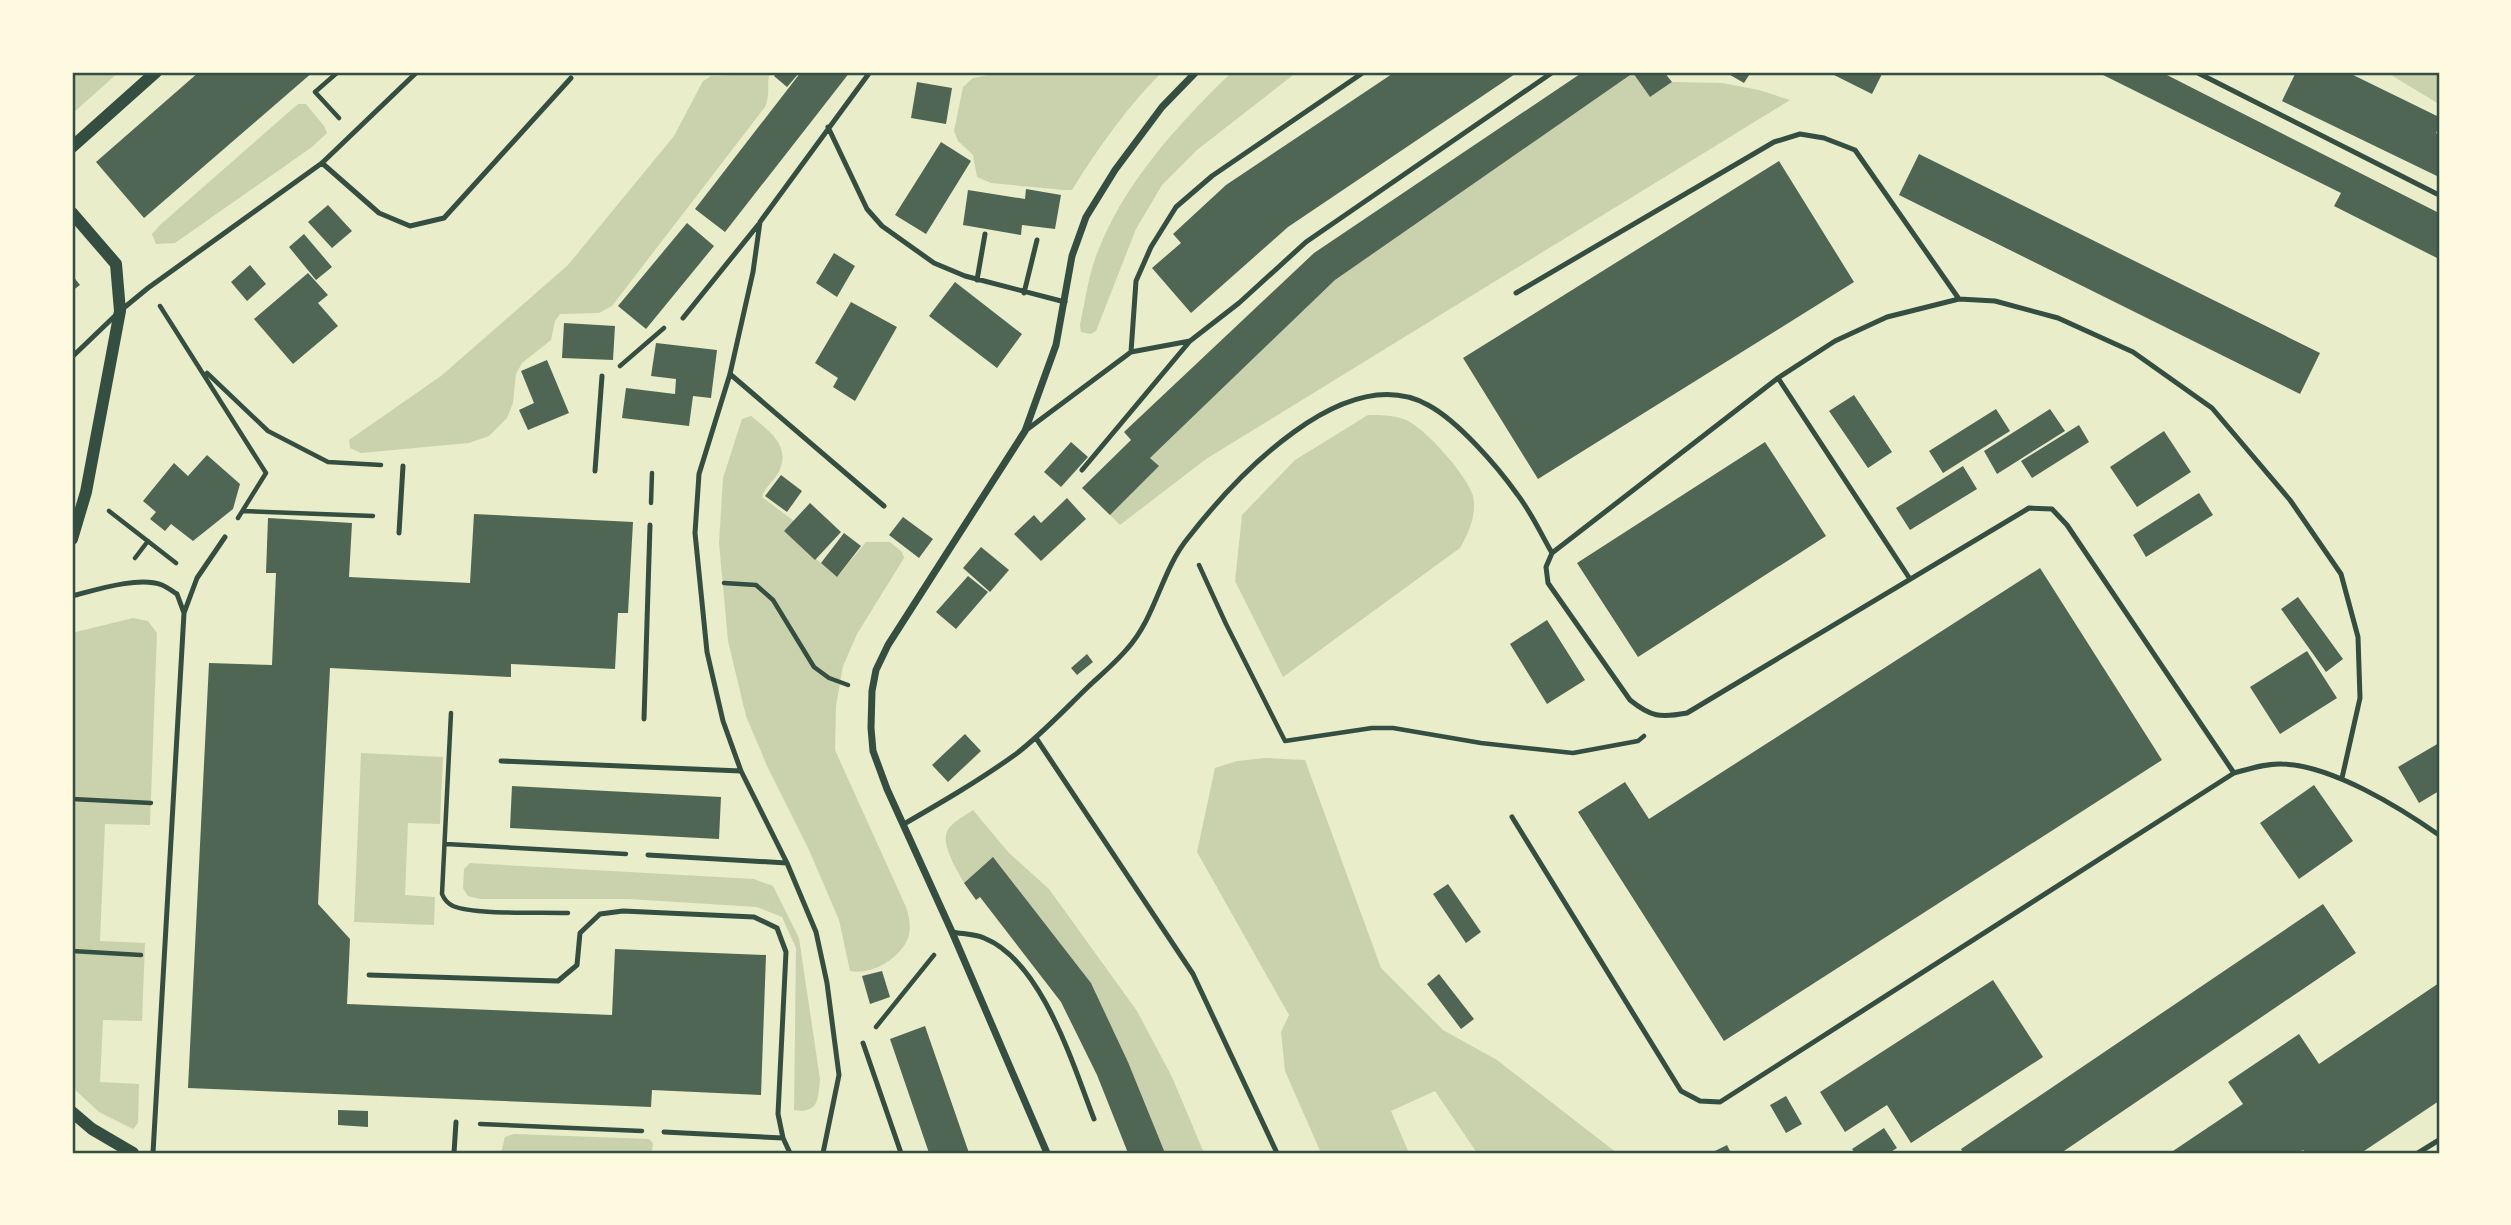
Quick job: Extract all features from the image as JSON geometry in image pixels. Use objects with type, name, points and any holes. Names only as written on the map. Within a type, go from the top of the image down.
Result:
[{"type":"street","points":[[72,147],[156,72]]},
{"type":"street","points":[[1047,1153],[887,789],[873,751],[870,728],[872,691],[876,670],[888,645],[1025,431],[1056,345],[1072,256],[1086,217],[1115,170],[1162,107],[1196,72]]},
{"type":"street","points":[[72,213],[116,264],[120,311],[86,492],[72,539]]},
{"type":"street","points":[[72,1112],[92,1129],[134,1153]]},
{"type":"lane","points":[[72,357],[148,288],[322,163],[417,72]]},
{"type":"lane","points":[[683,318],[760,222],[870,72]]},
{"type":"lane","points":[[1131,352],[1136,281],[1151,247],[1176,207],[1212,176],[1364,72]]},
{"type":"lane","points":[[1082,470],[1190,341],[1239,303],[1306,242],[1553,72]]},
{"type":"lane","points":[[2196,72],[2439,195]]},
{"type":"lane","points":[[322,163],[379,213],[410,226],[444,218],[571,78]]},
{"type":"lane","points":[[828,127],[874,218],[934,263],[978,280],[1065,302]]},
{"type":"lane","points":[[1516,293],[1774,142],[1800,134],[1824,138],[1855,150],[1959,299]]},
{"type":"lane","points":[[760,222],[753,272],[730,374],[699,474],[695,533],[698,581],[707,652],[723,721],[741,771],[787,863],[816,932],[827,983],[839,1075],[823,1153]]},
{"type":"lane","points":[[978,280],[985,234]]},
{"type":"lane","points":[[1024,293],[1037,240]]},
{"type":"lane","points":[[2234,773],[2074,536],[2052,509],[2029,508],[1687,713],[1666,717],[1647,713],[1630,700],[1548,583],[1546,568],[1552,553],[1778,378],[1835,341],[1887,317],[1959,299],[1995,301],[2058,318],[2133,352],[2212,408],[2290,499],[2341,574],[2358,637],[2360,698],[2342,778]]},
{"type":"lane","points":[[1025,431],[1131,352],[1190,341]]},
{"type":"lane","points":[[730,374],[884,506]]},
{"type":"lane","points":[[595,471],[602,376]]},
{"type":"lane","points":[[1778,378],[1910,579]]},
{"type":"lane","points":[[904,824],[958,793],[1036,738],[1128,649],[1142,629],[1187,538],[1251,468],[1296,430],[1335,406],[1374,395],[1404,396],[1427,404],[1453,421],[1518,495],[1552,553]]},
{"type":"lane","points":[[399,533],[403,466]]},
{"type":"lane","points":[[644,719],[650,524]]},
{"type":"lane","points":[[153,1153],[184,613],[197,578],[225,537]]},
{"type":"lane","points":[[72,596],[113,586],[160,584],[177,594],[184,613]]},
{"type":"lane","points":[[1036,738],[1193,974],[1277,1153]]},
{"type":"lane","points":[[502,761],[741,771]]},
{"type":"lane","points":[[1512,817],[1681,1091],[1700,1101],[1720,1102],[2234,773],[2281,764],[2308,768],[2342,778],[2417,819],[2439,835]]},
{"type":"lane","points":[[648,855],[787,863]]},
{"type":"lane","points":[[369,975],[558,981],[577,965],[580,933],[600,914],[623,911],[754,917],[777,928],[786,952],[778,1114],[783,1138],[790,1153]]},
{"type":"lane","points":[[952,932],[984,938],[1016,959],[1051,1010],[1094,1119]]},
{"type":"lane","points":[[863,1043],[901,1153]]},
{"type":"lane","points":[[454,1153],[456,1122]]},
{"type":"lane","points":[[664,1132],[783,1138]]},
{"type":"lane","points":[[2418,1153],[2439,1140]]},
{"type":"path","points":[[338,72],[315,92],[353,134]]},
{"type":"path","points":[[148,288],[266,472],[243,511],[373,516]]},
{"type":"path","points":[[602,376],[623,364],[667,325],[683,318]]},
{"type":"path","points":[[201,368],[268,431],[328,462],[403,466]]},
{"type":"path","points":[[650,524],[652,473]]},
{"type":"path","points":[[125,525],[167,556]]},
{"type":"path","points":[[1187,538],[1226,624],[1285,741],[1372,727],[1573,753],[1638,741],[1666,717]]},
{"type":"path","points":[[698,581],[757,585],[773,600],[814,667],[829,678],[872,691]]},
{"type":"path","points":[[451,713],[442,894],[445,900],[453,906],[471,910],[600,914]]},
{"type":"path","points":[[72,799],[173,804]]},
{"type":"path","points":[[446,844],[648,855]]},
{"type":"path","points":[[863,1043],[952,932]]},
{"type":"path","points":[[72,951],[163,956]]},
{"type":"path","points":[[456,1122],[664,1132]]},
{"type":"green space","points":[[72,72],[119,72],[72,114]]},
{"type":"green space","points":[[734,72],[770,72],[765,107],[612,306],[599,313],[560,314],[555,321],[551,340],[522,363],[516,374],[513,403],[507,418],[489,436],[469,443],[361,453],[350,448],[349,440],[441,376],[568,265],[674,136],[703,81],[711,76],[732,75]]},
{"type":"green space","points":[[1004,72],[1162,72],[1114,128],[1072,190],[1064,190],[991,183],[977,177],[973,155],[958,141],[954,131],[963,87],[973,78]]},
{"type":"green space","points":[[1232,72],[1297,72],[1197,150],[1162,185],[1136,229],[1096,331],[1091,334],[1081,332],[1080,325],[1093,264],[1121,204],[1136,180],[1172,135]]},
{"type":"green space","points":[[2386,72],[2439,72],[2439,104]]},
{"type":"green space","points":[[1633,73],[1650,97],[1672,82],[1722,83],[1759,90],[1790,100],[1206,459],[1120,525],[1110,515],[1158,466],[1150,458],[1335,280]]},
{"type":"green space","points":[[298,104],[306,104],[327,133],[312,147],[175,243],[156,244],[152,234],[160,225]]},
{"type":"green space","points":[[1368,415],[1392,416],[1406,420],[1434,442],[1469,487],[1474,503],[1471,523],[1460,548],[1283,677],[1235,581],[1242,515],[1295,460]]},
{"type":"green space","points":[[751,416],[776,438],[780,445],[780,469],[762,497],[794,521],[784,531],[837,577],[866,542],[890,542],[902,552],[904,558],[857,634],[843,666],[836,706],[835,750],[906,907],[910,928],[906,943],[900,951],[886,963],[868,971],[850,971],[839,920],[746,716],[728,641],[719,543],[723,478],[742,419]]},
{"type":"green space","points":[[133,618],[148,621],[157,633],[150,825],[105,824],[100,941],[145,943],[142,1021],[103,1020],[100,1082],[139,1084],[138,1123],[133,1129],[99,1112],[72,1087],[72,633]]},
{"type":"green space","points":[[361,753],[443,757],[440,824],[408,823],[405,895],[435,897],[434,925],[354,922]]},
{"type":"green space","points":[[1265,758],[1305,760],[1381,968],[1443,1030],[1497,1060],[1617,1153],[1477,1153],[1435,1091],[1391,1111],[1409,1153],[1321,1153],[1285,1071],[1281,1032],[1289,1015],[1197,852],[1215,768],[1237,761]]},
{"type":"green space","points":[[973,810],[1009,853],[1049,889],[1137,1011],[1172,1077],[1204,1153],[1165,1153],[1128,1062],[1091,983],[993,858],[964,883],[950,855],[946,839],[950,827]]},
{"type":"green space","points":[[470,863],[754,879],[773,886],[799,938],[820,1079],[816,1104],[808,1110],[794,1110],[796,948],[782,917],[757,907],[629,899],[480,899],[468,896],[463,888],[464,869]]},
{"type":"green space","points":[[514,1134],[649,1139],[653,1143],[652,1153],[501,1153],[505,1137]]},
{"type":"building","points":[[199,72],[313,72],[144,218],[96,162]]},
{"type":"building","points":[[778,72],[800,72],[787,87],[774,76]]},
{"type":"building","points":[[801,72],[850,72],[725,232],[695,209]]},
{"type":"building","points":[[1395,72],[1518,72],[1288,227],[1191,313],[1152,268],[1181,243],[1173,234],[1226,185]]},
{"type":"building","points":[[1583,72],[1664,72],[1672,82],[1650,97],[1633,73],[1335,280],[1150,458],[1159,466],[1110,515],[1082,488],[1131,440],[1124,432],[1314,253]]},
{"type":"building","points":[[1725,72],[1751,72],[1744,83]]},
{"type":"building","points":[[1828,72],[1883,72],[1872,94]]},
{"type":"building","points":[[2097,72],[2161,72],[2439,213],[2439,259],[2334,206],[2341,193]]},
{"type":"building","points":[[2296,72],[2347,72],[2439,117],[2436,133],[2439,135],[2439,177],[2282,101]]},
{"type":"building","points":[[917,82],[952,88],[946,124],[911,118]]},
{"type":"building","points":[[941,142],[971,161],[926,234],[895,215]]},
{"type":"building","points":[[1919,154],[2320,353],[2300,394],[1899,195]]},
{"type":"building","points":[[1779,161],[1854,282],[1538,479],[1463,358]]},
{"type":"building","points":[[1026,189],[1061,195],[1055,229],[1022,225],[1021,235],[963,225],[968,190],[1025,199]]},
{"type":"building","points":[[328,205],[352,231],[332,248],[308,222]]},
{"type":"building","points":[[687,223],[714,246],[646,329],[618,306]]},
{"type":"building","points":[[304,234],[332,267],[316,280],[289,247]]},
{"type":"building","points":[[834,253],[855,266],[837,297],[816,283]]},
{"type":"building","points":[[250,265],[266,284],[247,301],[231,282]]},
{"type":"building","points":[[308,273],[328,295],[318,303],[338,326],[293,364],[254,319]]},
{"type":"building","points":[[72,275],[80,285],[72,291]]},
{"type":"building","points":[[955,282],[1022,334],[997,368],[929,316]]},
{"type":"building","points":[[851,302],[897,327],[855,401],[833,387],[838,378],[815,363]]},
{"type":"building","points":[[564,323],[615,326],[613,360],[562,358]]},
{"type":"building","points":[[656,343],[717,350],[711,398],[693,396],[689,426],[622,418],[626,388],[675,394],[676,379],[651,376]]},
{"type":"building","points":[[547,360],[569,413],[528,430],[519,410],[534,403],[521,371]]},
{"type":"building","points":[[1854,395],[1892,452],[1868,468],[1829,411]]},
{"type":"building","points":[[1996,409],[2010,431],[1943,473],[1929,451]]},
{"type":"building","points":[[2050,409],[2065,431],[1997,474],[1984,451]]},
{"type":"building","points":[[2079,425],[2089,442],[2032,478],[2021,461]]},
{"type":"building","points":[[2164,431],[2191,472],[2137,507],[2110,467]]},
{"type":"building","points":[[1071,442],[1088,457],[1061,487],[1044,472]]},
{"type":"building","points":[[1765,442],[1826,536],[1638,657],[1577,563]]},
{"type":"building","points":[[207,455],[240,484],[233,509],[193,541],[171,524],[165,531],[150,519],[156,512],[143,501],[174,463],[188,476]]},
{"type":"building","points":[[1963,466],[1977,489],[1910,530],[1896,508]]},
{"type":"building","points":[[781,475],[802,491],[787,512],[765,496]]},
{"type":"building","points":[[2199,493],[2213,515],[2146,557],[2133,535]]},
{"type":"building","points":[[1067,498],[1086,519],[1041,561],[1014,534],[1034,515],[1041,523]]},
{"type":"building","points":[[810,503],[841,532],[815,560],[784,531]]},
{"type":"building","points":[[474,514],[633,522],[628,613],[618,613],[615,669],[511,664],[511,677],[330,668],[318,904],[350,939],[347,1004],[612,1015],[615,949],[766,955],[761,1095],[652,1090],[651,1107],[188,1088],[209,663],[272,665],[276,573],[266,573],[268,518],[352,523],[349,577],[470,583]]},
{"type":"building","points":[[903,517],[933,539],[919,558],[889,535]]},
{"type":"building","points":[[844,533],[861,546],[837,577],[821,563]]},
{"type":"building","points":[[981,547],[1009,570],[990,592],[963,568]]},
{"type":"building","points":[[2040,568],[2162,760],[1724,1041],[1578,812],[1625,782],[1649,819]]},
{"type":"building","points":[[968,576],[988,592],[956,629],[936,612]]},
{"type":"building","points":[[2298,597],[2343,659],[2326,672],[2281,609]]},
{"type":"building","points":[[1547,620],[1585,680],[1547,704],[1510,644]]},
{"type":"building","points":[[2307,651],[2337,698],[2280,734],[2250,687]]},
{"type":"building","points":[[1087,654],[1093,662],[1077,675],[1071,668]]},
{"type":"building","points":[[965,734],[981,751],[948,782],[932,765]]},
{"type":"building","points":[[2439,743],[2439,791],[2419,803],[2398,767]]},
{"type":"building","points":[[2314,785],[2353,841],[2299,879],[2260,823]]},
{"type":"building","points":[[512,786],[721,797],[719,839],[510,828]]},
{"type":"building","points":[[993,857],[1091,983],[1128,1062],[1165,1153],[1128,1153],[1097,1075],[1061,1002],[980,897],[976,900],[964,883]]},
{"type":"building","points":[[1448,884],[1481,932],[1466,943],[1433,894]]},
{"type":"building","points":[[2323,904],[2356,953],[2061,1153],[1963,1153],[1961,1149]]},
{"type":"building","points":[[882,971],[890,997],[870,1004],[862,976]]},
{"type":"building","points":[[1439,974],[1474,1019],[1461,1029],[1427,984]]},
{"type":"building","points":[[1993,980],[2043,1057],[1911,1143],[1887,1105],[1845,1132],[1820,1092]]},
{"type":"building","points":[[2439,983],[2439,1101],[2361,1153],[2306,1153],[2303,1150],[2298,1153],[2170,1153],[2243,1104],[2228,1082],[2299,1034],[2319,1064]]},
{"type":"building","points":[[925,1026],[969,1153],[929,1153],[890,1039]]},
{"type":"building","points":[[1786,1096],[1802,1124],[1786,1133],[1770,1105]]},
{"type":"building","points":[[338,1110],[368,1111],[368,1127],[338,1125]]},
{"type":"building","points":[[1884,1128],[1897,1148],[1889,1153],[1855,1153],[1852,1149]]},
{"type":"building","points":[[1727,1145],[1731,1153],[1711,1153]]}]
